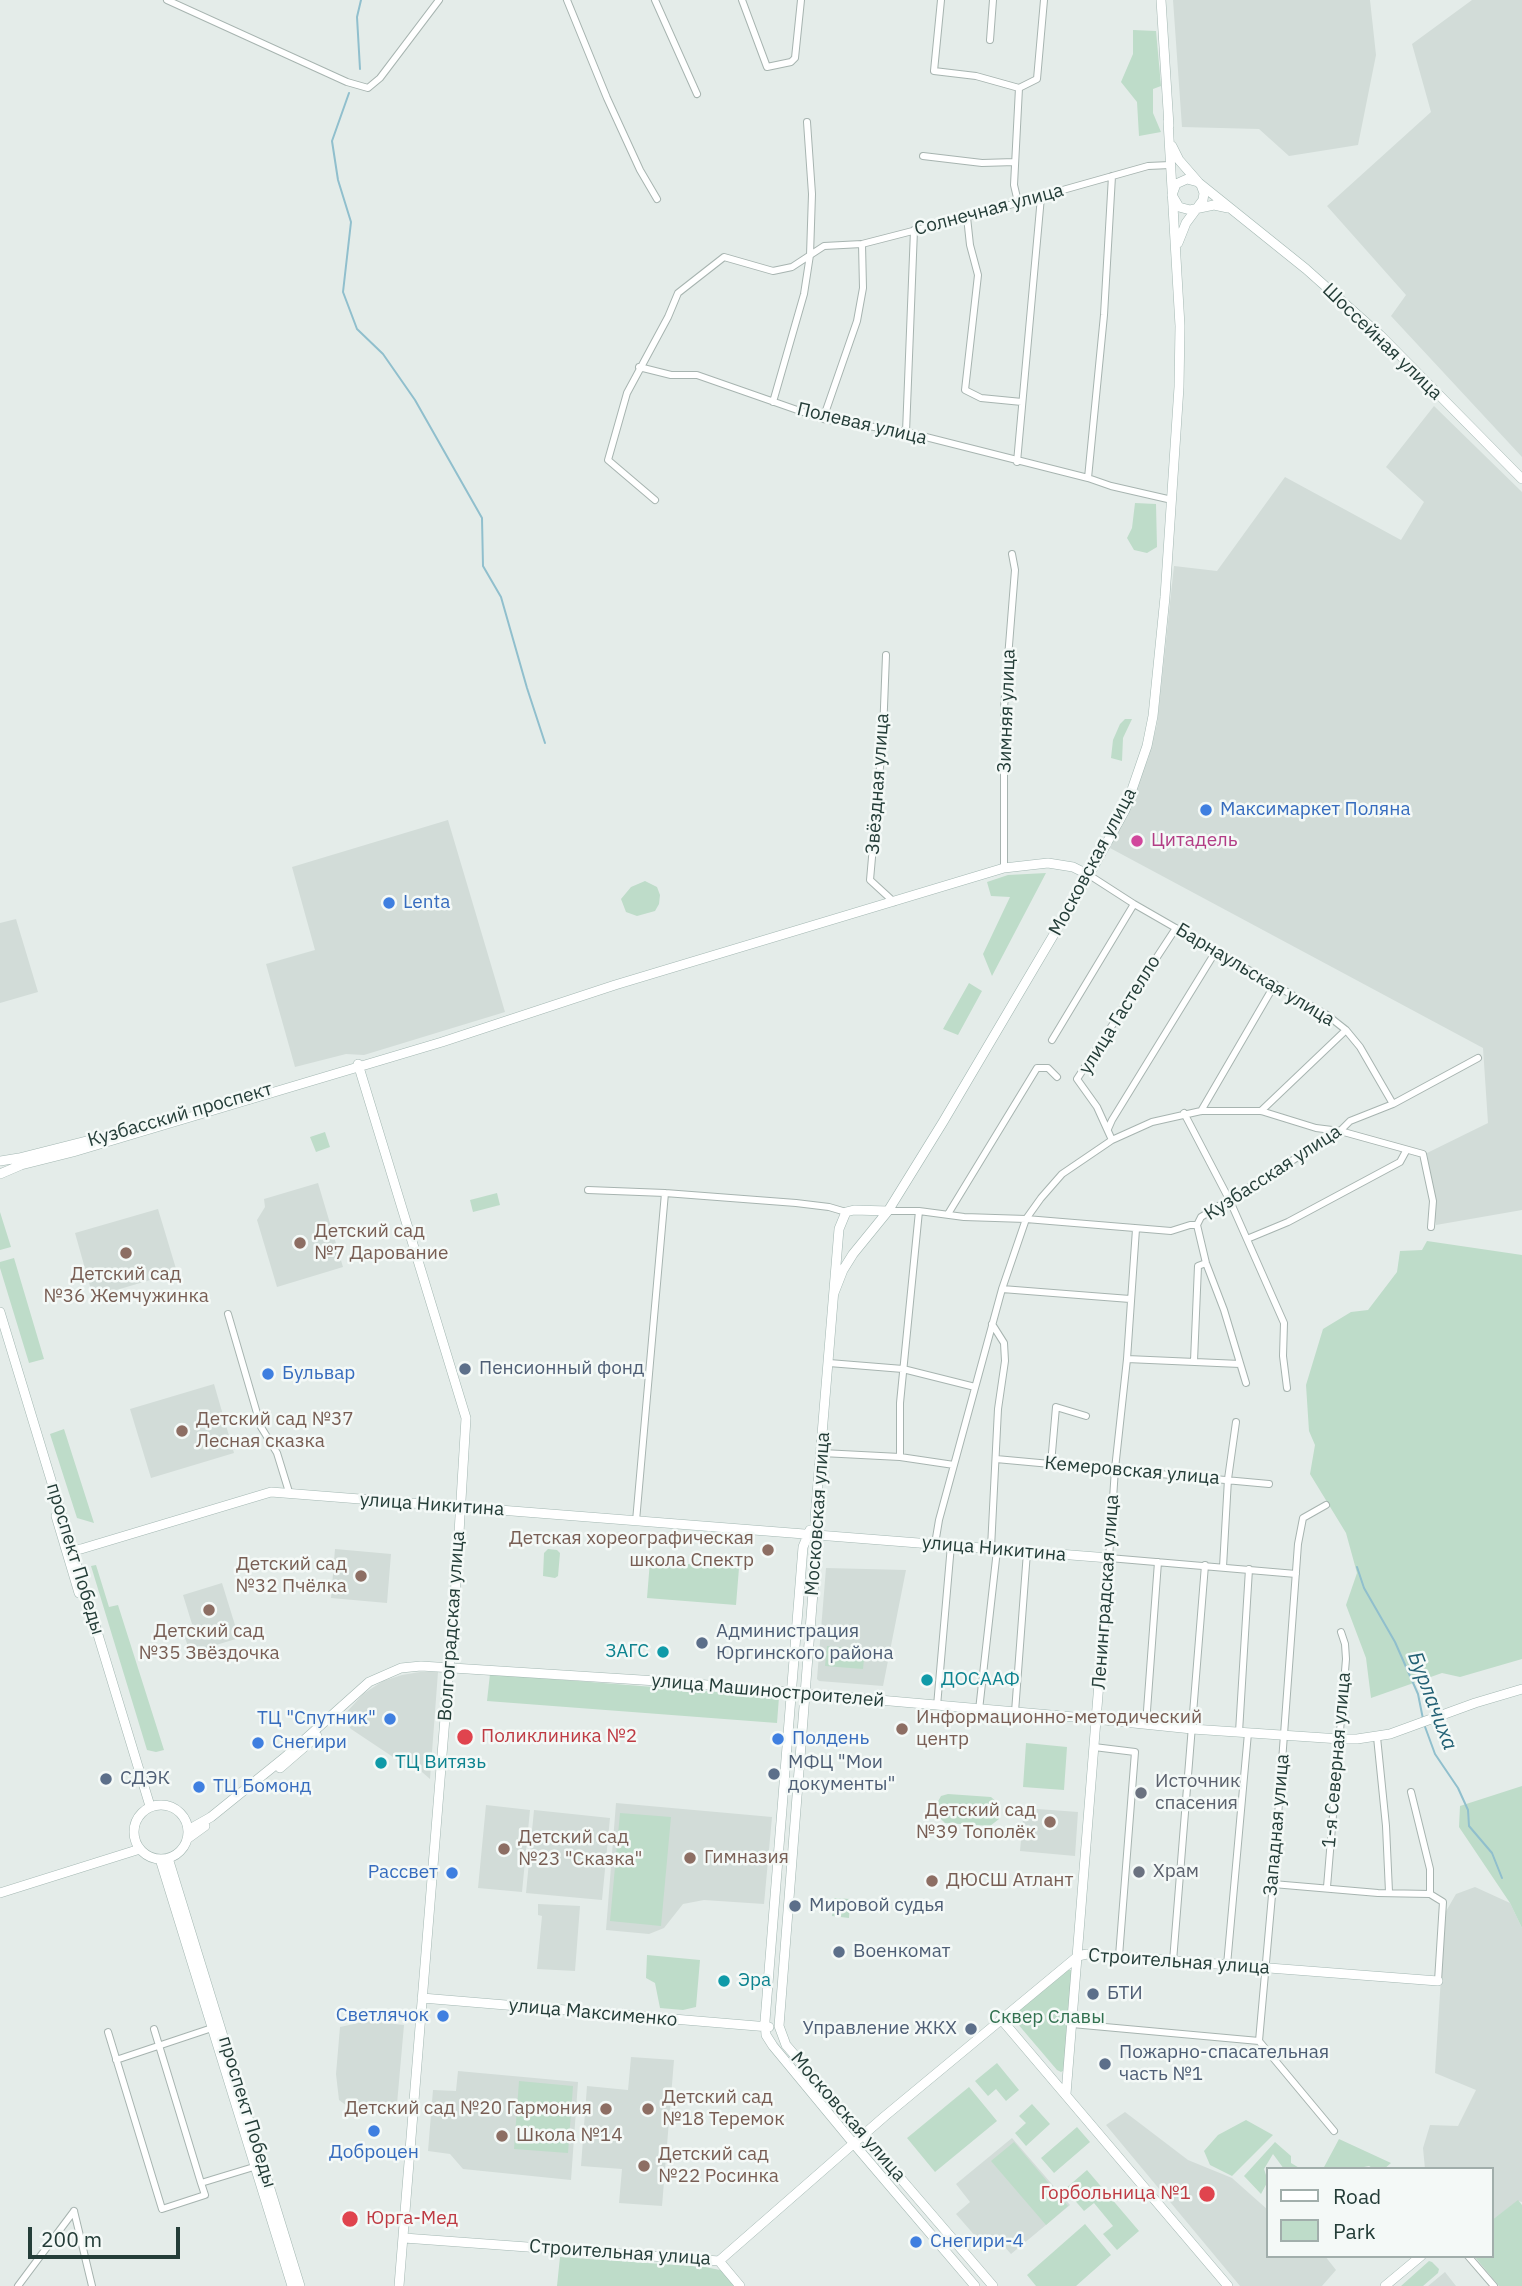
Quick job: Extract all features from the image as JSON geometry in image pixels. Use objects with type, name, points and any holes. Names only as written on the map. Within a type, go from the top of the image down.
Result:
[{"type":"main road","name":"Шоссейная улица","points":[[1161,0],[1168,121],[1175,154],[1199,183],[1306,269],[1380,335],[1522,479]]},
{"type":"main road","name":"Московская улица","points":[[834,1293],[843,1270],[888,1211],[1089,875],[1125,810],[1139,774],[1150,735],[1165,597],[1180,359],[1168,121]]},
{"type":"main road","points":[[1199,183],[1191,179],[1180,181],[1174,187],[1172,195],[1176,204],[1189,210],[1214,205],[1236,212]]},
{"type":"main road","name":"Московская улица","points":[[1176,262],[1180,236],[1204,197],[1199,183]]},
{"type":"main road","points":[[0,1174],[21,1165],[73,1152],[1004,868],[1048,863],[1073,867],[1089,875]]},
{"type":"main road","name":"Кузбасский проспект","points":[[0,1161],[109,1136],[357,1066]]},
{"type":"main road","name":"Волгоградская улица","points":[[357,1066],[466,1418],[404,2238],[397,2286]]},
{"type":"main road","points":[[846,1212],[871,1209],[888,1211]]},
{"type":"main road","points":[[871,1209],[877,1217],[877,1225]]},
{"type":"main road","name":"Московская улица","points":[[846,1212],[839,1229],[836,1251],[815,1519],[803,1547],[765,2027],[769,2040],[975,2286]]},
{"type":"main road","points":[[836,1251],[845,1258],[853,1254]]},
{"type":"main road","name":"проспект Победы","points":[[0,1312],[148,1807]]},
{"type":"main road","points":[[0,1327],[66,1550],[148,1807]]},
{"type":"main road","name":"улица Никитина","points":[[72,1550],[271,1492],[289,1492],[296,1495],[1109,1558]]},
{"type":"main road","name":"Московская улица","points":[[808,1535],[804,1696],[779,2026],[786,2045],[993,2286]]},
{"type":"main road","name":"Ленинградская улица","points":[[1066,2094],[1109,1558]]},
{"type":"main road","name":"улица Машиностроителей","points":[[188,1835],[274,1766],[369,1682],[401,1668],[446,1668],[1339,1739],[1377,1737],[1522,1689]]},
{"type":"main road","points":[[397,2286],[446,1668]]},
{"type":"main road","points":[[158,1804],[175,1808],[186,1822],[188,1835],[176,1854],[164,1859],[145,1854],[139,1848],[133,1831],[138,1816],[148,1807],[158,1804]]},
{"type":"main road","points":[[0,1891],[139,1848]]},
{"type":"main road","points":[[164,1859],[212,2028],[258,2165],[292,2286]]},
{"type":"main road","name":"проспект Победы","points":[[164,1859],[258,2165],[300,2286]]},
{"type":"main road","points":[[771,1945],[784,1947]]},
{"type":"main road","name":"Строительная улица","points":[[404,2238],[719,2262],[863,2135],[1078,1956],[1119,1956],[1438,1981]]},
{"type":"main road","name":"улица Максименко","points":[[422,1995],[765,2027],[779,2026]]},
{"type":"main road","points":[[1001,2019],[1228,2286]]},
{"type":"main road","points":[[1385,2286],[1419,2258]]},
{"type":"main road","points":[[719,2262],[740,2286]]},
{"type":"street","points":[[167,0],[347,82],[368,88],[380,78],[439,0]]},
{"type":"street","points":[[567,0],[607,98],[640,170],[657,199]]},
{"type":"street","points":[[655,0],[697,94]]},
{"type":"street","points":[[743,0],[767,68],[791,62],[795,58],[801,0]]},
{"type":"street","points":[[941,0],[934,71],[976,76],[1019,88],[1037,79],[1044,0]]},
{"type":"street","points":[[990,40],[993,0]]},
{"type":"street","points":[[1018,202],[1014,185],[1019,88]]},
{"type":"street","points":[[773,402],[804,294],[810,256],[813,194],[807,122]]},
{"type":"street","points":[[923,156],[982,163],[1015,162]]},
{"type":"street","name":"Солнечная улица","points":[[639,367],[668,317],[678,293],[724,257],[773,271],[792,267],[824,246],[862,244],[967,218],[1149,166],[1170,165]]},
{"type":"street","points":[[1088,478],[1104,315],[1112,176]]},
{"type":"street","points":[[1017,462],[1041,197]]},
{"type":"street","points":[[967,218],[970,245],[978,275],[965,390],[981,398],[1022,402]]},
{"type":"street","points":[[906,432],[914,230]]},
{"type":"street","points":[[823,419],[857,321],[863,288],[862,244]]},
{"type":"street","points":[[639,367],[627,393],[608,460],[655,500]]},
{"type":"street","name":"Полевая улица","points":[[639,367],[671,375],[697,375],[823,419],[906,432],[1172,500]]},
{"type":"street","name":"Зимняя улица","points":[[1004,868],[1004,708],[1015,570],[1012,554]]},
{"type":"street","name":"Звёздная улица","points":[[886,655],[883,733],[870,880],[894,902]]},
{"type":"street","name":"Барнаульская улица","points":[[1089,875],[1134,904],[1327,1015],[1346,1030],[1360,1047],[1393,1104]]},
{"type":"street","points":[[1052,1040],[1134,904]]},
{"type":"street","name":"улица Гастелло","points":[[1112,1140],[1097,1107],[1077,1079],[1175,928]]},
{"type":"street","points":[[1108,1129],[1216,951]]},
{"type":"street","points":[[1201,1111],[1275,984]]},
{"type":"street","points":[[1261,1111],[1346,1030]]},
{"type":"street","name":"Кузбасская улица","points":[[888,1211],[919,1211],[964,1217],[1026,1219],[1171,1231],[1197,1225],[1201,1217],[1340,1131],[1350,1121],[1393,1104],[1478,1058]]},
{"type":"street","points":[[948,1214],[1037,1068],[1048,1068],[1057,1077]]},
{"type":"street","points":[[935,1544],[939,1520],[992,1324],[1026,1219],[1062,1174],[1112,1140],[1152,1122],[1201,1111],[1261,1111],[1316,1128],[1340,1131],[1423,1154],[1433,1202],[1431,1227]]},
{"type":"street","points":[[1184,1113],[1230,1201],[1284,1323],[1283,1356],[1287,1388]]},
{"type":"street","points":[[1247,1238],[1288,1222],[1400,1162],[1406,1150]]},
{"type":"street","points":[[588,1190],[796,1203],[846,1212]]},
{"type":"street","points":[[636,1521],[665,1193]]},
{"type":"street","points":[[900,1457],[900,1403],[919,1211]]},
{"type":"street","points":[[1197,1225],[1206,1264],[1224,1310],[1246,1383]]},
{"type":"street","name":"Ленинградская улица","points":[[1109,1558],[1136,1229]]},
{"type":"street","points":[[1194,1361],[1198,1266],[1206,1264]]},
{"type":"street","points":[[1002,1289],[1130,1300]]},
{"type":"street","points":[[229,1314],[261,1427],[277,1453],[289,1492]]},
{"type":"street","points":[[979,1710],[994,1549],[998,1409],[1006,1361],[1004,1343],[992,1324]]},
{"type":"street","points":[[1127,1359],[1240,1364]]},
{"type":"street","points":[[829,1363],[904,1369],[975,1387]]},
{"type":"street","points":[[1051,1464],[1056,1407],[1086,1416]]},
{"type":"street","points":[[1223,1567],[1228,1479],[1236,1422]]},
{"type":"street","points":[[822,1453],[900,1457],[954,1465]]},
{"type":"street","name":"Кемеровская улица","points":[[996,1459],[1269,1484]]},
{"type":"street","name":"Западная улица","points":[[1259,2041],[1296,1574],[1303,1518],[1326,1505]]},
{"type":"street","points":[[937,1706],[951,1545]]},
{"type":"street","points":[[1015,1712],[1027,1552]]},
{"type":"street","name":"улица Никитина","points":[[1109,1558],[1296,1574]]},
{"type":"street","points":[[1146,1724],[1158,1562]]},
{"type":"street","points":[[1173,1961],[1205,1565]]},
{"type":"street","points":[[1227,1965],[1244,1732],[1249,1569]]},
{"type":"street","name":"1-я Северная улица","points":[[1327,1887],[1346,1659],[1341,1632]]},
{"type":"street","points":[[1377,1737],[1390,1892]]},
{"type":"street","points":[[1094,1747],[1135,1752],[1119,1956]]},
{"type":"street","points":[[1411,1792],[1430,1869],[1430,1894]]},
{"type":"street","points":[[1273,1884],[1430,1894],[1443,1902],[1438,1981]]},
{"type":"street","points":[[1072,2024],[1259,2041],[1334,2131]]},
{"type":"street","points":[[116,2060],[212,2028]]},
{"type":"street","points":[[108,2032],[162,2209],[205,2195],[154,2029]]},
{"type":"street","points":[[201,2183],[258,2165]]},
{"type":"street","points":[[19,2286],[74,2211],[92,2286]]},
{"type":"street","points":[[1470,2258],[1494,2286]]},
{"type":"shaded area","points":[[1173,0],[1370,0],[1376,55],[1358,145],[1289,156],[1259,129],[1182,127]]},
{"type":"shaded area","points":[[1472,0],[1522,0],[1522,457],[1391,316],[1406,295],[1327,206],[1431,112],[1412,44]]},
{"type":"shaded area","points":[[1434,406],[1522,492],[1522,1210],[1436,1225],[1427,1153],[1488,1123],[1483,1048],[1110,848],[1148,759],[1157,724],[1174,566],[1217,571],[1285,477],[1401,540],[1424,502],[1386,467]]},
{"type":"shaded area","points":[[448,820],[505,1012],[364,1055],[346,1054],[295,1067],[266,964],[315,950],[292,867]]},
{"type":"shaded area","points":[[16,919],[38,992],[0,1003],[0,923]]},
{"type":"shaded area","name":"Детский сад №7 Дарование","points":[[318,1183],[343,1267],[277,1287],[257,1220],[265,1207],[264,1199]]},
{"type":"shaded area","name":"Детский сад №36 Жемчужинка","points":[[158,1209],[177,1272],[93,1297],[75,1233]]},
{"type":"shaded area","name":"Детский сад №37 Лесная сказка","points":[[214,1384],[234,1453],[151,1478],[130,1409]]},
{"type":"shaded area","name":"Детский сад №32 Пчёлка","points":[[335,1549],[391,1554],[387,1603],[331,1598]]},
{"type":"shaded area","points":[[826,1568],[906,1570],[883,1686],[817,1679]]},
{"type":"shaded area","name":"Детский сад №35 Звёздочка","points":[[222,1583],[239,1638],[190,1653],[182,1628],[192,1624],[183,1595]]},
{"type":"shaded area","points":[[420,1672],[438,1672],[430,1779],[406,1758],[402,1763],[351,1729],[346,1723],[350,1720],[345,1714],[363,1694],[383,1681]]},
{"type":"shaded area","name":"Гимназия","points":[[616,1803],[772,1817],[764,1904],[704,1900],[683,1904],[664,1928],[649,1934],[606,1930]]},
{"type":"shaded area","name":"Детский сад №23 \"Сказка\"","points":[[486,1805],[530,1810],[522,1892],[478,1888]]},
{"type":"shaded area","name":"Детский сад №39 Тополёк","points":[[1024,1808],[1078,1812],[1075,1856],[1020,1851]]},
{"type":"shaded area","points":[[534,1810],[610,1818],[602,1900],[526,1893]]},
{"type":"shaded area","points":[[1475,1887],[1510,1903],[1522,1928],[1522,2202],[1518,2201],[1494,2219],[1494,2167],[1425,2167],[1423,2148],[1430,2125],[1458,2126],[1476,2090],[1435,2073],[1445,1913],[1456,1894]]},
{"type":"shaded area","points":[[538,1904],[580,1906],[575,1971],[537,1969],[542,1916],[538,1915]]},
{"type":"shaded area","points":[[368,2021],[404,2025],[397,2104],[355,2112],[339,2100],[336,2074],[340,2027]]},
{"type":"shaded area","points":[[631,2057],[674,2060],[662,2206],[619,2203],[622,2169],[581,2166],[587,2086],[628,2090]]},
{"type":"shaded area","name":"Школа №14","points":[[458,2071],[578,2082],[571,2180],[463,2169],[450,2154],[428,2151],[433,2090],[456,2091]]},
{"type":"shaded area","name":"Горбольница №1","points":[[1125,2112],[1188,2160],[1232,2178],[1266,2208],[1266,2258],[1327,2258],[1336,2270],[1322,2286],[1240,2286],[1106,2125]]},
{"type":"shaded area","points":[[1012,2138],[1070,2205],[1011,2254],[995,2236],[984,2246],[956,2214],[970,2202],[956,2184]]},
{"type":"shaded area","points":[[1445,2272],[1456,2286],[1428,2286]]},
{"type":"green space","points":[[1133,30],[1156,31],[1161,86],[1153,89],[1153,113],[1161,132],[1139,136],[1137,102],[1121,82],[1133,54]]},
{"type":"green space","points":[[1135,503],[1156,504],[1157,547],[1147,553],[1134,550],[1127,538],[1132,528]]},
{"type":"green space","points":[[1125,719],[1132,719],[1123,738],[1122,761],[1111,758],[1113,740]]},
{"type":"green space","points":[[1046,873],[992,976],[983,954],[1010,897],[991,896],[987,882],[1008,875]]},
{"type":"green space","points":[[645,881],[657,887],[660,895],[655,911],[637,916],[626,912],[621,899],[631,887]]},
{"type":"green space","points":[[969,983],[982,991],[958,1035],[943,1029]]},
{"type":"green space","points":[[325,1132],[330,1147],[316,1152],[310,1137]]},
{"type":"green space","points":[[497,1193],[500,1205],[473,1212],[470,1200]]},
{"type":"green space","points":[[0,1212],[11,1247],[0,1250]]},
{"type":"green space","points":[[1427,1241],[1522,1255],[1522,1659],[1460,1677],[1442,1673],[1371,1698],[1366,1658],[1346,1605],[1357,1573],[1346,1533],[1310,1474],[1315,1445],[1309,1431],[1306,1385],[1323,1329],[1351,1312],[1368,1310],[1397,1272],[1400,1251],[1422,1250]]},
{"type":"green space","points":[[14,1258],[44,1359],[29,1363],[0,1268],[0,1262]]},
{"type":"green space","points":[[64,1429],[94,1523],[77,1518],[50,1434]]},
{"type":"green space","points":[[548,1549],[560,1553],[558,1576],[555,1578],[543,1576],[544,1553]]},
{"type":"green space","points":[[650,1561],[739,1568],[736,1605],[647,1598]]},
{"type":"green space","points":[[96,1565],[109,1607],[118,1605],[164,1750],[147,1750],[91,1566]]},
{"type":"green space","points":[[827,1646],[865,1649],[863,1669],[825,1666]]},
{"type":"green space","points":[[490,1674],[779,1697],[777,1723],[487,1701]]},
{"type":"green space","points":[[1026,1743],[1067,1747],[1064,1790],[1023,1787]]},
{"type":"green space","points":[[1522,1786],[1522,1928],[1510,1903],[1459,1827],[1460,1806]]},
{"type":"green space","points":[[948,1794],[991,1797],[1000,1805],[999,1819],[990,1826],[945,1823],[936,1814],[935,1807],[941,1796]]},
{"type":"green space","points":[[620,1813],[671,1817],[661,1926],[610,1921]]},
{"type":"green space","points":[[834,1898],[850,1899],[849,1918],[832,1916]]},
{"type":"green space","points":[[647,1955],[700,1960],[696,2007],[683,2010],[660,2008],[655,1983],[646,1978]]},
{"type":"green space","name":"Сквер Славы","points":[[1067,1970],[1073,1970],[1066,2069],[1061,2072],[1011,2016]]},
{"type":"green space","points":[[997,2063],[1019,2090],[1006,2101],[996,2089],[988,2096],[975,2081]]},
{"type":"green space","points":[[519,2081],[573,2086],[568,2153],[514,2149]]},
{"type":"green space","points":[[969,2087],[997,2121],[935,2172],[907,2138]]},
{"type":"green space","points":[[1032,2104],[1050,2124],[1026,2146],[1015,2133],[1026,2123],[1019,2116]]},
{"type":"green space","points":[[1246,2120],[1273,2135],[1232,2176],[1210,2165],[1204,2151],[1218,2135]]},
{"type":"green space","points":[[1077,2127],[1090,2142],[1054,2173],[1041,2158]]},
{"type":"green space","points":[[1339,2139],[1391,2163],[1386,2167],[1324,2167]]},
{"type":"green space","points":[[1014,2142],[1068,2206],[1046,2225],[991,2161]]},
{"type":"green space","points":[[1275,2142],[1291,2156],[1291,2163],[1298,2167],[1283,2167],[1273,2154],[1264,2169],[1266,2185],[1261,2194],[1244,2176]]},
{"type":"green space","points":[[1087,2170],[1139,2231],[1117,2250],[1103,2234],[1113,2226],[1094,2203],[1084,2211],[1065,2189]]},
{"type":"green space","points":[[1518,2200],[1522,2205],[1522,2286],[1499,2286],[1476,2258],[1494,2258],[1494,2218]]},
{"type":"green space","points":[[1085,2224],[1111,2255],[1076,2286],[1036,2286],[1027,2275]]},
{"type":"green space","points":[[560,2257],[705,2267],[725,2271],[738,2286],[557,2286]]},
{"type":"green space","points":[[1429,2261],[1439,2269],[1438,2273],[1423,2286],[1401,2286]]},
{"type":"waterway","points":[[360,69],[357,17],[361,0]]},
{"type":"waterway","points":[[349,93],[332,141],[338,180],[351,222],[343,292],[357,329],[383,354],[415,400],[482,518],[483,566],[501,597],[545,743]]},
{"type":"waterway","name":"Бурлачиха","points":[[1357,1567],[1364,1588],[1395,1642],[1418,1694],[1423,1719]]},
{"type":"waterway","name":"Бурлачиха","points":[[1424,1724],[1435,1754],[1458,1788],[1468,1810],[1469,1826],[1492,1853],[1502,1878]]},
{"type":"place","name":"Максимаркет Поляна","points":[[1206,810]]},
{"type":"place","name":"Цитадель","points":[[1137,841]]},
{"type":"place","name":"Lenta","points":[[389,903]]},
{"type":"place","name":"Детский сад №7 Дарование","points":[[300,1243]]},
{"type":"place","name":"Детский сад №36 Жемчужинка","points":[[126,1253]]},
{"type":"place","name":"Пенсионный фонд","points":[[465,1369]]},
{"type":"place","name":"Бульвар","points":[[268,1374]]},
{"type":"place","name":"Детский сад №37 Лесная сказка","points":[[182,1431]]},
{"type":"place","name":"Детская хореографическая школа Спектр","points":[[768,1550]]},
{"type":"place","name":"Детский сад №32 Пчёлка","points":[[361,1576]]},
{"type":"place","name":"Детский сад №35 Звёздочка","points":[[209,1610]]},
{"type":"place","name":"Администрация Юргинского района","points":[[702,1643]]},
{"type":"place","name":"ЗАГС","points":[[663,1652]]},
{"type":"place","name":"ДОСААФ","points":[[927,1680]]},
{"type":"place","name":"ТЦ \"Спутник\"","points":[[390,1719]]},
{"type":"place","name":"Информационно-методический центр","points":[[902,1729]]},
{"type":"place","name":"Поликлиника №2","points":[[465,1737]]},
{"type":"place","name":"Полдень","points":[[778,1739]]},
{"type":"place","name":"Снегири","points":[[258,1743]]},
{"type":"place","name":"ТЦ Витязь","points":[[381,1763]]},
{"type":"place","name":"МФЦ \"Мои документы\"","points":[[774,1774]]},
{"type":"place","name":"СДЭК","points":[[106,1779]]},
{"type":"place","name":"ТЦ Бомонд","points":[[199,1787]]},
{"type":"place","name":"Источник спасения","points":[[1141,1793]]},
{"type":"place","name":"Детский сад №39 Тополёк","points":[[1050,1822]]},
{"type":"place","name":"Детский сад №23 \"Сказка\"","points":[[504,1849]]},
{"type":"place","name":"Гимназия","points":[[690,1858]]},
{"type":"place","name":"Храм","points":[[1139,1872]]},
{"type":"place","name":"Рассвет","points":[[452,1873]]},
{"type":"place","name":"ДЮСШ Атлант","points":[[932,1881]]},
{"type":"place","name":"Мировой судья","points":[[795,1906]]},
{"type":"place","name":"Военкомат","points":[[839,1952]]},
{"type":"place","name":"Эра","points":[[724,1981]]},
{"type":"place","name":"БТИ","points":[[1093,1994]]},
{"type":"place","name":"Светлячок","points":[[443,2016]]},
{"type":"place","name":"Управление ЖКХ","points":[[971,2029]]},
{"type":"place","name":"Пожарно-спасательная часть №1","points":[[1105,2064]]},
{"type":"place","name":"Детский сад №20 Гармония","points":[[606,2109]]},
{"type":"place","name":"Детский сад №18 Теремок","points":[[648,2109]]},
{"type":"place","name":"Доброцен","points":[[374,2131]]},
{"type":"place","name":"Школа №14","points":[[502,2136]]},
{"type":"place","name":"Детский сад №22 Росинка","points":[[644,2166]]},
{"type":"place","name":"Горбольница №1","points":[[1207,2194]]},
{"type":"place","name":"Юрга-Мед","points":[[350,2219]]},
{"type":"place","name":"Снегири-4","points":[[916,2242]]}]
